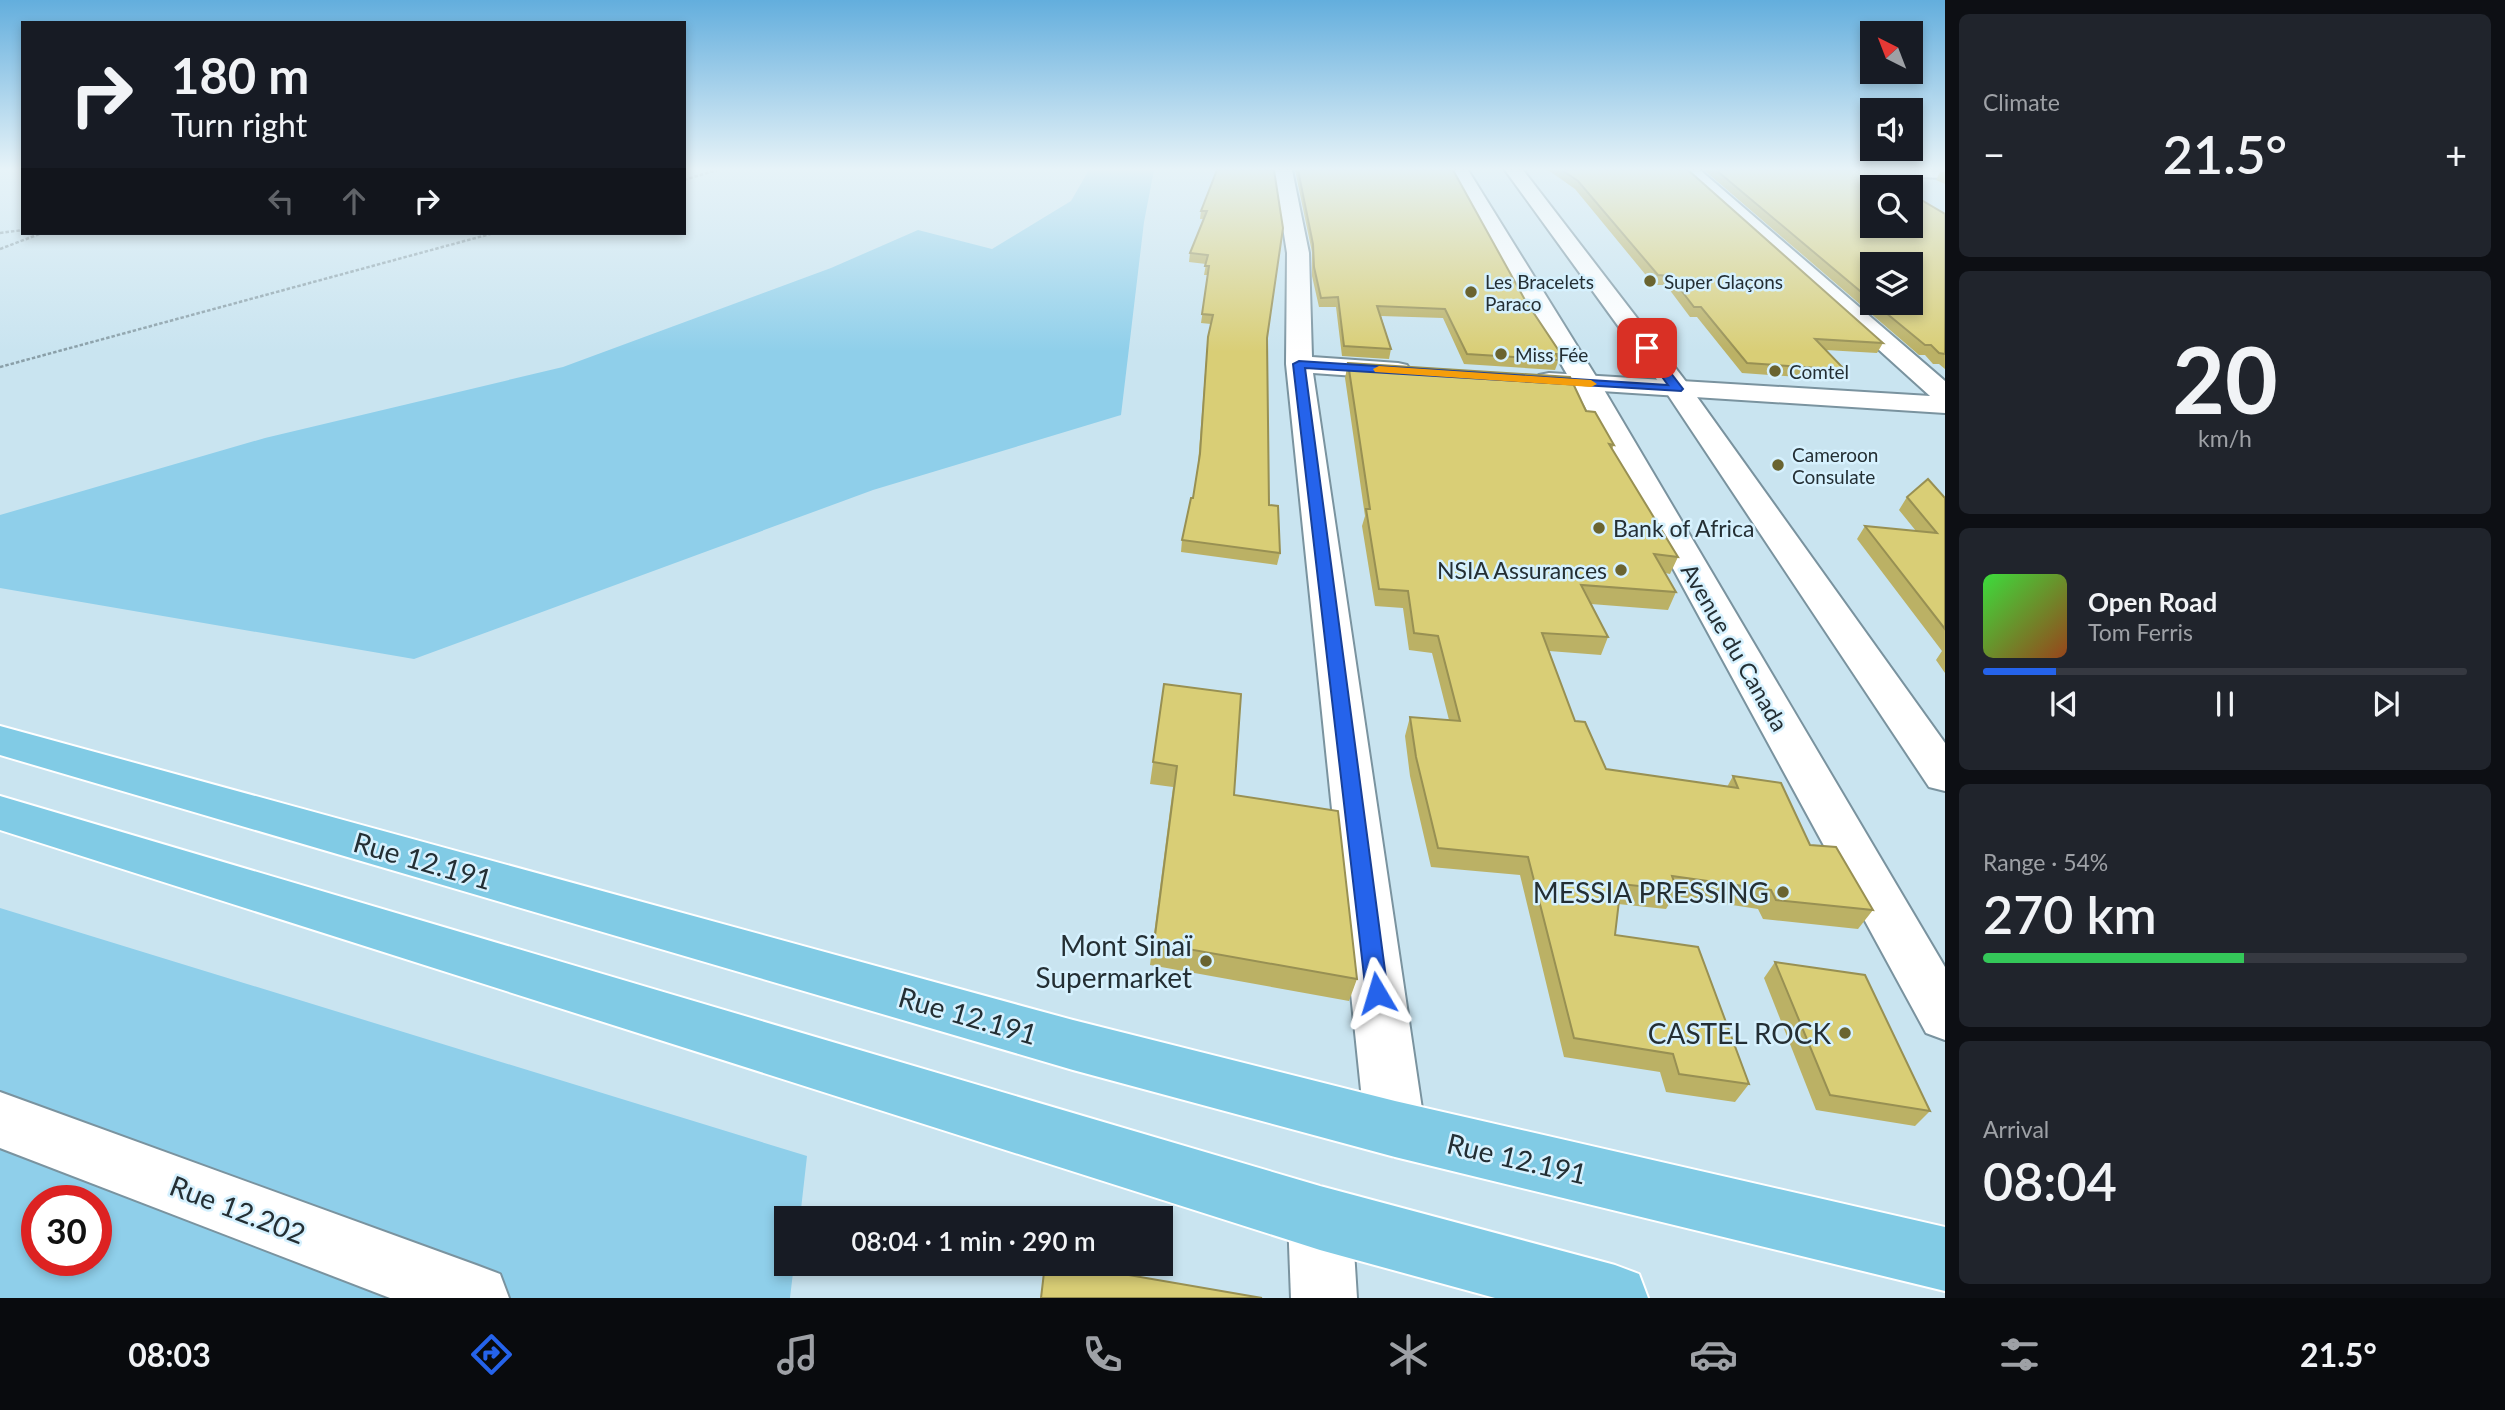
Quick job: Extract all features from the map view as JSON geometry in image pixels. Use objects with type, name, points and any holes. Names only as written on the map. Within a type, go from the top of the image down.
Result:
[{"type":"main road","name":"Rue 12.191","points":[[0,740],[1073,1045],[1395,1129],[1945,1259]]},
{"type":"main road","points":[[0,813],[1320,1218],[1615,1298]]},
{"type":"street","points":[[1294,231],[1298,253],[1299,364],[1395,1129]]},
{"type":"street","name":"Avenue du Canada","points":[[1521,231],[1586,383],[1945,1016]]},
{"type":"street","name":"Avenue du Canada","points":[[1533,231],[1677,389],[1945,776]]},
{"type":"street","points":[[1758,231],[1945,395]]},
{"type":"street","points":[[1299,364],[1422,372]]},
{"type":"street","points":[[1518,379],[1945,405]]},
{"type":"street","name":"Rue 12.202","points":[[0,1120],[476,1298]]},
{"type":"street","points":[[1320,1218],[1324,1298]]},
{"type":"path","points":[[0,233],[19,231]]},
{"type":"path","points":[[0,249],[37,235]]},
{"type":"path","points":[[0,367],[487,235]]},
{"type":"shaded area","points":[[917,231],[992,249],[1022,231],[1143,231],[1121,415],[873,490],[414,659],[0,588],[0,515],[265,438],[563,367],[831,268]]},
{"type":"shaded area","points":[[0,908],[807,1156],[801,1206],[774,1206],[774,1276],[793,1276],[790,1298],[0,1298]]},
{"type":"building","points":[[1199,231],[1283,231],[1267,338],[1269,505],[1278,506],[1280,553],[1182,540],[1193,498],[1200,454],[1208,337],[1213,315],[1202,314],[1209,266],[1205,266],[1208,255],[1190,253]]},
{"type":"building","points":[[1310,231],[1487,231],[1525,300],[1561,354],[1556,354],[1559,360],[1467,354],[1445,309],[1377,306],[1391,349],[1344,346],[1338,297],[1321,298],[1314,267]]},
{"type":"building","points":[[1620,231],[1756,231],[1883,343],[1815,339],[1845,370],[1747,363],[1701,307],[1694,307],[1670,276],[1658,275]]},
{"type":"building","points":[[1788,231],[1860,231],[1860,238],[1923,238],[1923,231],[1945,231],[1945,354],[1939,353],[1931,345],[1925,345],[1889,315],[1923,315],[1923,252],[1860,252],[1860,291]]},
{"type":"building","points":[[1348,363],[1570,377],[1586,411],[1595,412],[1614,445],[1609,444],[1678,557],[1654,554],[1676,592],[1581,585],[1608,637],[1542,633],[1575,721],[1585,722],[1606,769],[1738,788],[1733,776],[1781,783],[1810,845],[1836,847],[1873,910],[1776,900],[1771,890],[1672,876],[1677,890],[1621,884],[1615,935],[1698,947],[1749,1084],[1679,1074],[1673,1054],[1574,1038],[1528,857],[1438,848],[1416,757],[1410,717],[1460,721],[1438,636],[1414,633],[1408,591],[1379,589]]},
{"type":"building","points":[[1928,479],[1945,498],[1945,629],[1865,526],[1937,533],[1907,497]]},
{"type":"building","points":[[1164,684],[1241,694],[1234,795],[1338,811],[1357,979],[1154,943],[1177,766],[1153,762]]},
{"type":"building","points":[[1775,962],[1865,975],[1930,1111],[1830,1095]]},
{"type":"building","points":[[1044,1276],[1135,1276],[1262,1298],[1041,1298]]},
{"type":"slow traffic","points":[[1379,369],[1591,384]]},
{"type":"place","name":"Super Glaçons","points":[[1650,281]]},
{"type":"place","name":"Les Bracelets Paraco","points":[[1471,292]]},
{"type":"place","name":"Miss Fée","points":[[1501,354]]},
{"type":"place","name":"Comtel","points":[[1775,371]]},
{"type":"place","name":"Cameroon Consulate","points":[[1778,465]]},
{"type":"place","name":"Bank of Africa","points":[[1599,528]]},
{"type":"place","name":"NSIA Assurances","points":[[1621,570]]},
{"type":"place","name":"MESSIA PRESSING","points":[[1783,892]]},
{"type":"place","name":"Mont Sinaï Supermarket","points":[[1206,961]]},
{"type":"place","name":"CASTEL ROCK","points":[[1845,1033]]},
{"type":"route","points":[[1377,993],[1299,364],[1677,389],[1647,348]]}]
